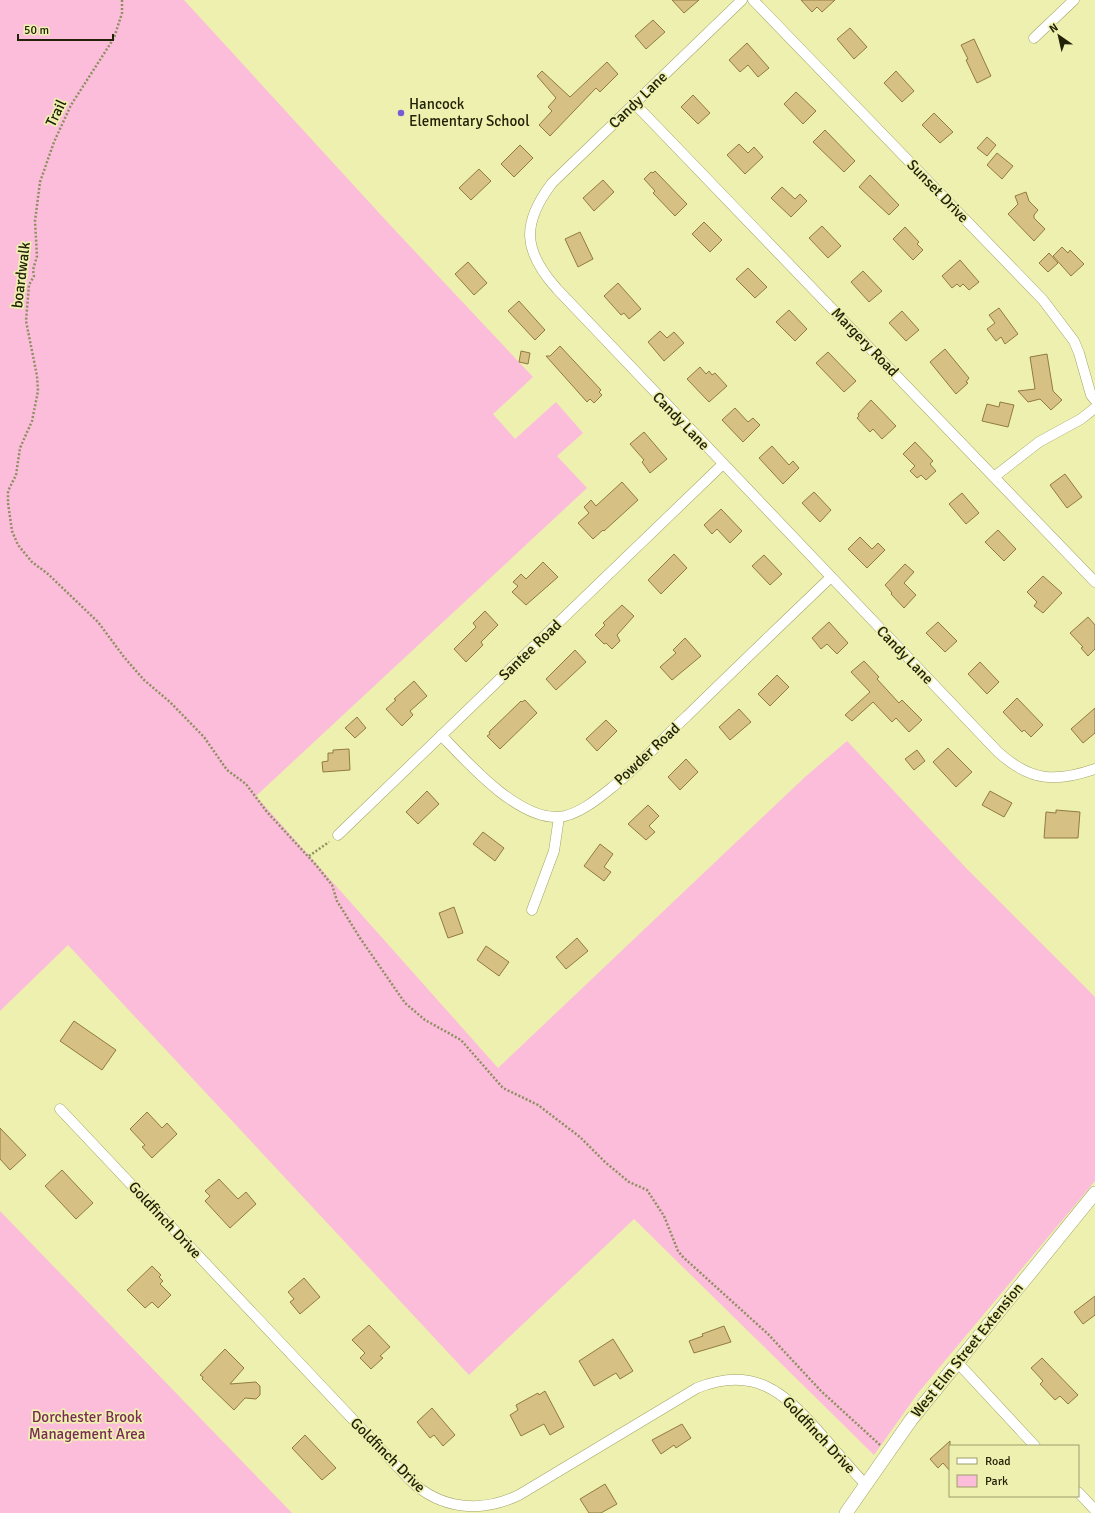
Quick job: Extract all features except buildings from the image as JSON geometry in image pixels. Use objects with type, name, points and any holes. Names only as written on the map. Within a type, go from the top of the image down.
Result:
[{"type":"street","name":"Candy Lane","points":[[742,0],[560,174],[545,193],[536,209],[531,226],[531,247],[540,268],[557,289],[723,464],[1010,763],[1023,771],[1036,776],[1051,778],[1065,777],[1095,769]]},
{"type":"street","name":"Sunset Drive","points":[[753,0],[1043,300],[1074,341],[1091,395],[1095,400]]},
{"type":"street","points":[[1034,38],[1074,0]]},
{"type":"street","name":"Margery Road","points":[[634,103],[1095,582]]},
{"type":"street","points":[[994,477],[1039,442],[1081,419],[1095,408]]},
{"type":"street","name":"Santee Road","points":[[338,835],[723,464]]},
{"type":"street","name":"Powder Road","points":[[559,817],[584,806],[616,784],[831,577]]},
{"type":"street","points":[[441,735],[501,793],[531,810],[544,815],[559,817],[554,851],[532,910]]},
{"type":"street","name":"Goldfinch Drive","points":[[60,1109],[410,1480],[434,1498],[452,1505],[472,1508],[492,1506],[506,1502],[688,1393],[706,1384],[735,1380],[764,1385],[790,1400],[866,1485]]},
{"type":"street","name":"West Elm Street Extension","points":[[846,1513],[888,1451],[957,1362],[1095,1193]]},
{"type":"street","points":[[957,1362],[1034,1445]]},
{"type":"street","points":[[1079,1493],[1095,1510]]},
{"type":"path","name":"Trail","points":[[36,232],[35,221],[40,182],[54,142],[71,105],[114,38],[122,13],[122,0]]},
{"type":"path","name":"boardwalk","points":[[36,232],[37,256],[33,270],[34,276],[29,284],[26,321],[37,376],[38,391],[32,421],[20,448],[16,475],[8,491],[10,522],[18,545],[37,567],[48,574],[98,622],[124,657],[144,680],[170,702],[204,737],[227,770],[246,784],[267,812],[309,856],[332,885],[345,914],[405,1003],[425,1020],[461,1040],[503,1088],[538,1105],[580,1137],[629,1182],[647,1190],[664,1216],[678,1251],[683,1257],[768,1334],[821,1391],[888,1451]]},
{"type":"path","points":[[309,856],[338,835]]},
{"type":"green space","points":[[0,0],[184,0],[391,226],[533,377],[493,414],[515,439],[556,402],[583,433],[557,456],[587,488],[256,796],[498,1068],[805,777],[847,741],[967,869],[1095,997],[1095,1181],[918,1393],[874,1455],[634,1219],[469,1375],[68,945],[0,1011]]},
{"type":"green space","name":"Dorchester Brook Management Area","points":[[0,1211],[292,1513],[0,1513]]},
{"type":"place","name":"Hancock Elementary School","points":[[401,113]]}]
